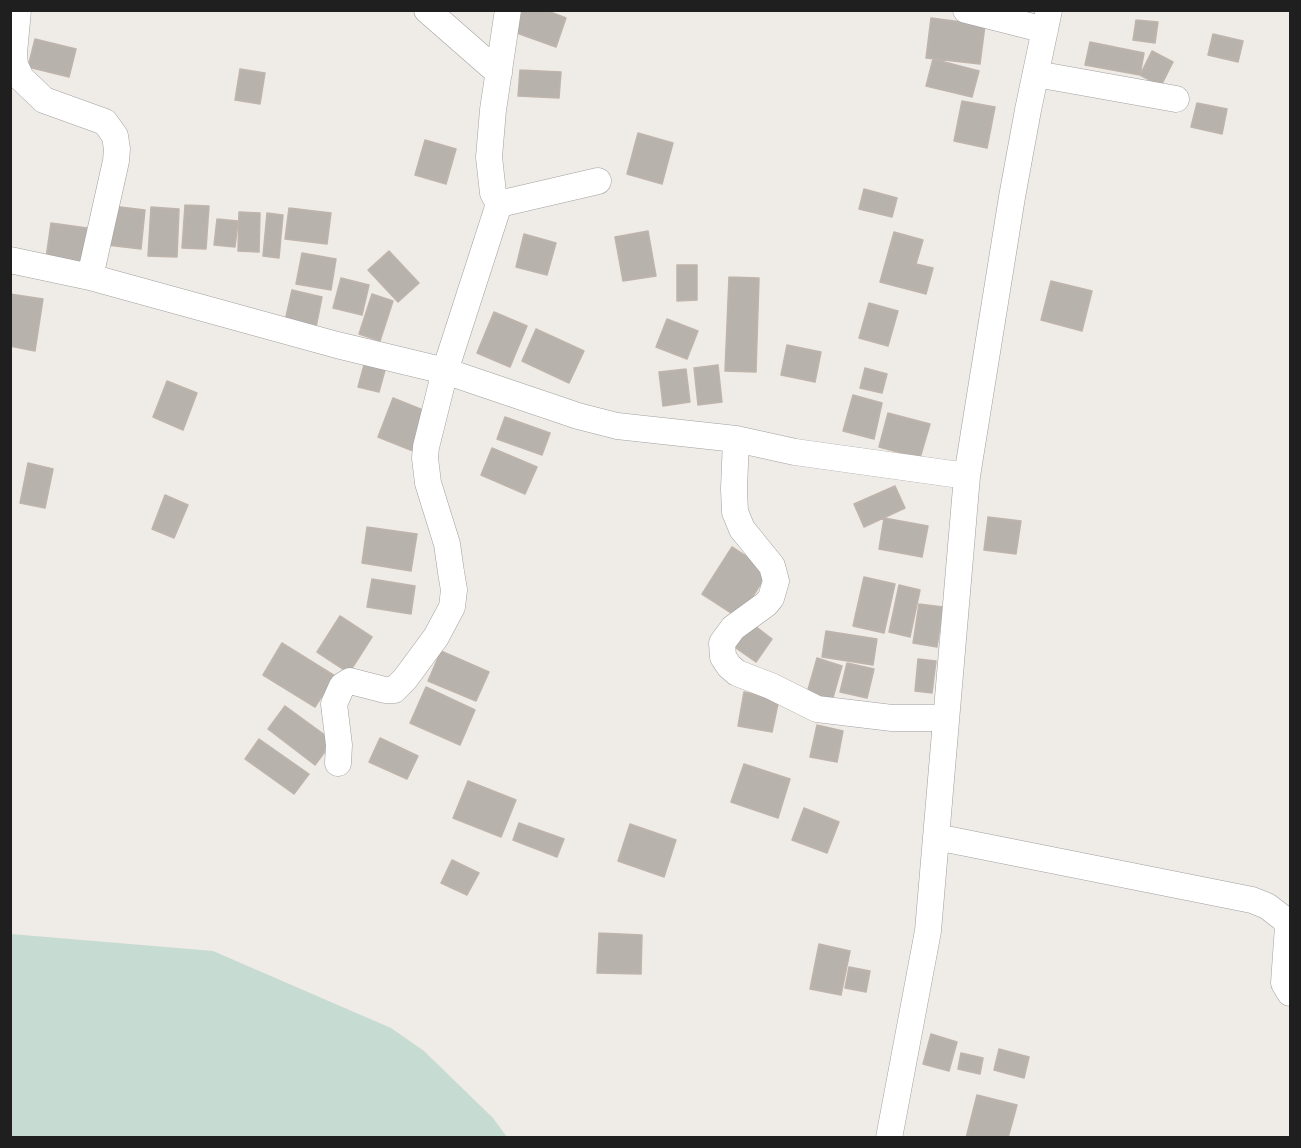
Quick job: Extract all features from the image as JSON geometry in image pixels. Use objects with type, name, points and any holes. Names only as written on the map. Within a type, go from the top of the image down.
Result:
[{"type":"street","points":[[18,10],[14,53],[15,64],[21,78],[44,100],[105,122],[115,136],[116,161],[90,277]]},
{"type":"street","points":[[428,10],[499,73]]},
{"type":"street","points":[[338,764],[339,745],[334,704],[342,686],[350,681],[385,690],[394,690],[436,637],[452,607],[454,590],[447,544],[428,483],[425,458],[445,371],[499,204],[494,193],[489,157],[493,110],[508,10]]},
{"type":"street","points":[[889,1137],[928,931],[967,476],[1012,197],[1047,20],[966,10]]},
{"type":"street","points":[[1036,74],[1176,99]]},
{"type":"street","points":[[499,204],[598,181]]},
{"type":"street","points":[[10,260],[90,277],[338,345],[445,371],[578,416],[617,426],[736,439],[795,452],[967,476]]},
{"type":"street","points":[[736,439],[733,500],[735,512],[742,529],[772,566],[776,581],[766,604],[733,628],[722,643],[723,657],[729,666],[737,673],[771,686],[817,709],[892,718],[945,718]]},
{"type":"street","points":[[936,837],[1252,900],[1267,906],[1284,919],[1288,926],[1284,983],[1290,993]]},
{"type":"green space","points":[[11,934],[213,951],[391,1028],[424,1051],[493,1118],[507,1137],[11,1137]]},
{"type":"building","points":[[522,10],[545,10],[566,18],[556,47],[514,32]]},
{"type":"building","points":[[931,18],[985,25],[980,64],[926,58]]},
{"type":"building","points":[[1136,20],[1158,22],[1155,43],[1133,40]]},
{"type":"building","points":[[1213,34],[1243,41],[1238,62],[1208,55]]},
{"type":"building","points":[[35,39],[76,49],[69,77],[28,67]]},
{"type":"building","points":[[1090,42],[1144,53],[1140,75],[1085,65]]},
{"type":"building","points":[[1152,51],[1173,62],[1161,86],[1140,75]]},
{"type":"building","points":[[933,59],[979,71],[972,97],[926,86]]},
{"type":"building","points":[[240,69],[265,73],[260,104],[235,100]]},
{"type":"building","points":[[520,70],[561,72],[559,98],[518,96]]},
{"type":"building","points":[[962,101],[995,107],[987,148],[954,141]]},
{"type":"building","points":[[1197,103],[1227,109],[1222,134],[1191,127]]},
{"type":"building","points":[[638,133],[673,143],[662,184],[627,174]]},
{"type":"building","points":[[425,140],[456,149],[446,184],[415,175]]},
{"type":"building","points":[[864,189],[897,198],[892,217],[859,209]]},
{"type":"building","points":[[185,205],[209,206],[206,249],[182,248]]},
{"type":"building","points":[[112,206],[145,210],[141,249],[107,245]]},
{"type":"building","points":[[151,207],[179,209],[177,257],[148,256]]},
{"type":"building","points":[[289,208],[331,213],[327,244],[285,239]]},
{"type":"building","points":[[239,212],[260,213],[259,252],[238,251]]},
{"type":"building","points":[[267,213],[283,215],[279,258],[263,256]]},
{"type":"building","points":[[217,219],[238,221],[235,247],[214,245]]},
{"type":"building","points":[[51,223],[87,228],[82,262],[46,258]]},
{"type":"building","points":[[648,231],[656,276],[623,281],[615,237]]},
{"type":"building","points":[[894,232],[923,240],[916,264],[933,268],[926,294],[880,282]]},
{"type":"building","points":[[524,234],[556,243],[547,275],[516,267]]},
{"type":"building","points":[[389,251],[419,283],[398,302],[368,270]]},
{"type":"building","points":[[302,253],[336,259],[331,290],[296,284]]},
{"type":"building","points":[[677,265],[697,265],[697,300],[677,301]]},
{"type":"building","points":[[729,277],[759,278],[756,372],[725,371]]},
{"type":"building","points":[[341,278],[369,285],[362,315],[333,308]]},
{"type":"building","points":[[1051,281],[1092,291],[1082,331],[1041,320]]},
{"type":"building","points":[[292,290],[322,297],[316,327],[285,321]]},
{"type":"building","points":[[10,294],[43,299],[35,351],[10,346]]},
{"type":"building","points":[[372,294],[393,301],[380,341],[359,334]]},
{"type":"building","points":[[869,303],[898,311],[888,346],[859,338]]},
{"type":"building","points":[[494,312],[527,326],[510,367],[477,353]]},
{"type":"building","points":[[667,319],[698,331],[687,359],[656,347]]},
{"type":"building","points":[[536,329],[584,351],[569,383],[522,361]]},
{"type":"building","points":[[787,345],[821,352],[815,382],[781,375]]},
{"type":"building","points":[[364,365],[385,370],[379,392],[358,387]]},
{"type":"building","points":[[718,365],[722,402],[698,405],[694,368]]},
{"type":"building","points":[[865,368],[887,374],[882,393],[860,388]]},
{"type":"building","points":[[686,369],[690,402],[663,406],[659,372]]},
{"type":"building","points":[[167,381],[197,393],[183,430],[153,417]]},
{"type":"building","points":[[853,395],[882,403],[874,439],[843,431]]},
{"type":"building","points":[[393,398],[428,412],[413,451],[378,437]]},
{"type":"building","points":[[888,413],[930,424],[920,458],[879,447]]},
{"type":"building","points":[[505,417],[550,433],[542,455],[497,439]]},
{"type":"building","points":[[492,448],[537,467],[525,494],[481,475]]},
{"type":"building","points":[[28,463],[53,469],[45,508],[20,503]]},
{"type":"building","points":[[895,486],[905,508],[864,527],[854,504]]},
{"type":"building","points":[[165,495],[188,505],[174,538],[152,529]]},
{"type":"building","points":[[988,517],[1021,521],[1016,554],[984,550]]},
{"type":"building","points":[[884,518],[928,526],[922,557],[879,549]]},
{"type":"building","points":[[367,527],[417,534],[411,571],[362,563]]},
{"type":"building","points":[[732,547],[769,571],[739,618],[702,594]]},
{"type":"building","points":[[864,577],[895,584],[884,633],[853,626]]},
{"type":"building","points":[[372,579],[415,586],[411,614],[367,607]]},
{"type":"building","points":[[899,585],[920,590],[910,637],[889,632]]},
{"type":"building","points":[[919,604],[943,607],[937,647],[913,643]]},
{"type":"building","points":[[340,616],[372,637],[349,673],[317,652]]},
{"type":"building","points":[[750,622],[772,639],[756,662],[733,646]]},
{"type":"building","points":[[826,631],[877,639],[873,665],[822,657]]},
{"type":"building","points":[[282,643],[335,676],[315,707],[263,675]]},
{"type":"building","points":[[441,651],[489,672],[476,701],[428,681]]},
{"type":"building","points":[[817,658],[842,666],[832,701],[807,693]]},
{"type":"building","points":[[918,659],[936,661],[932,693],[915,691]]},
{"type":"building","points":[[847,663],[874,669],[867,698],[840,692]]},
{"type":"building","points":[[426,687],[475,710],[460,745],[410,723]]},
{"type":"building","points":[[744,692],[779,699],[772,732],[738,726]]},
{"type":"building","points":[[285,706],[333,741],[315,765],[268,729]]},
{"type":"building","points":[[817,725],[843,731],[837,762],[810,757]]},
{"type":"building","points":[[380,738],[418,756],[407,779],[369,762]]},
{"type":"building","points":[[259,739],[309,774],[294,794],[245,759]]},
{"type":"building","points":[[744,764],[790,779],[778,818],[731,802]]},
{"type":"building","points":[[468,781],[516,800],[501,837],[453,818]]},
{"type":"building","points":[[804,808],[839,822],[827,853],[792,840]]},
{"type":"building","points":[[519,823],[564,839],[557,857],[513,840]]},
{"type":"building","points":[[630,824],[676,840],[664,877],[618,861]]},
{"type":"building","points":[[452,860],[479,873],[467,895],[441,883]]},
{"type":"building","points":[[599,933],[642,935],[641,974],[597,973]]},
{"type":"building","points":[[819,944],[850,951],[841,995],[810,989]]},
{"type":"building","points":[[849,967],[870,971],[866,992],[845,988]]},
{"type":"building","points":[[931,1034],[957,1042],[949,1071],[923,1064]]},
{"type":"building","points":[[999,1049],[1029,1057],[1024,1078],[994,1070]]},
{"type":"building","points":[[961,1053],[983,1058],[980,1074],[958,1069]]},
{"type":"building","points":[[977,1095],[1017,1105],[1008,1138],[966,1138]]}]
